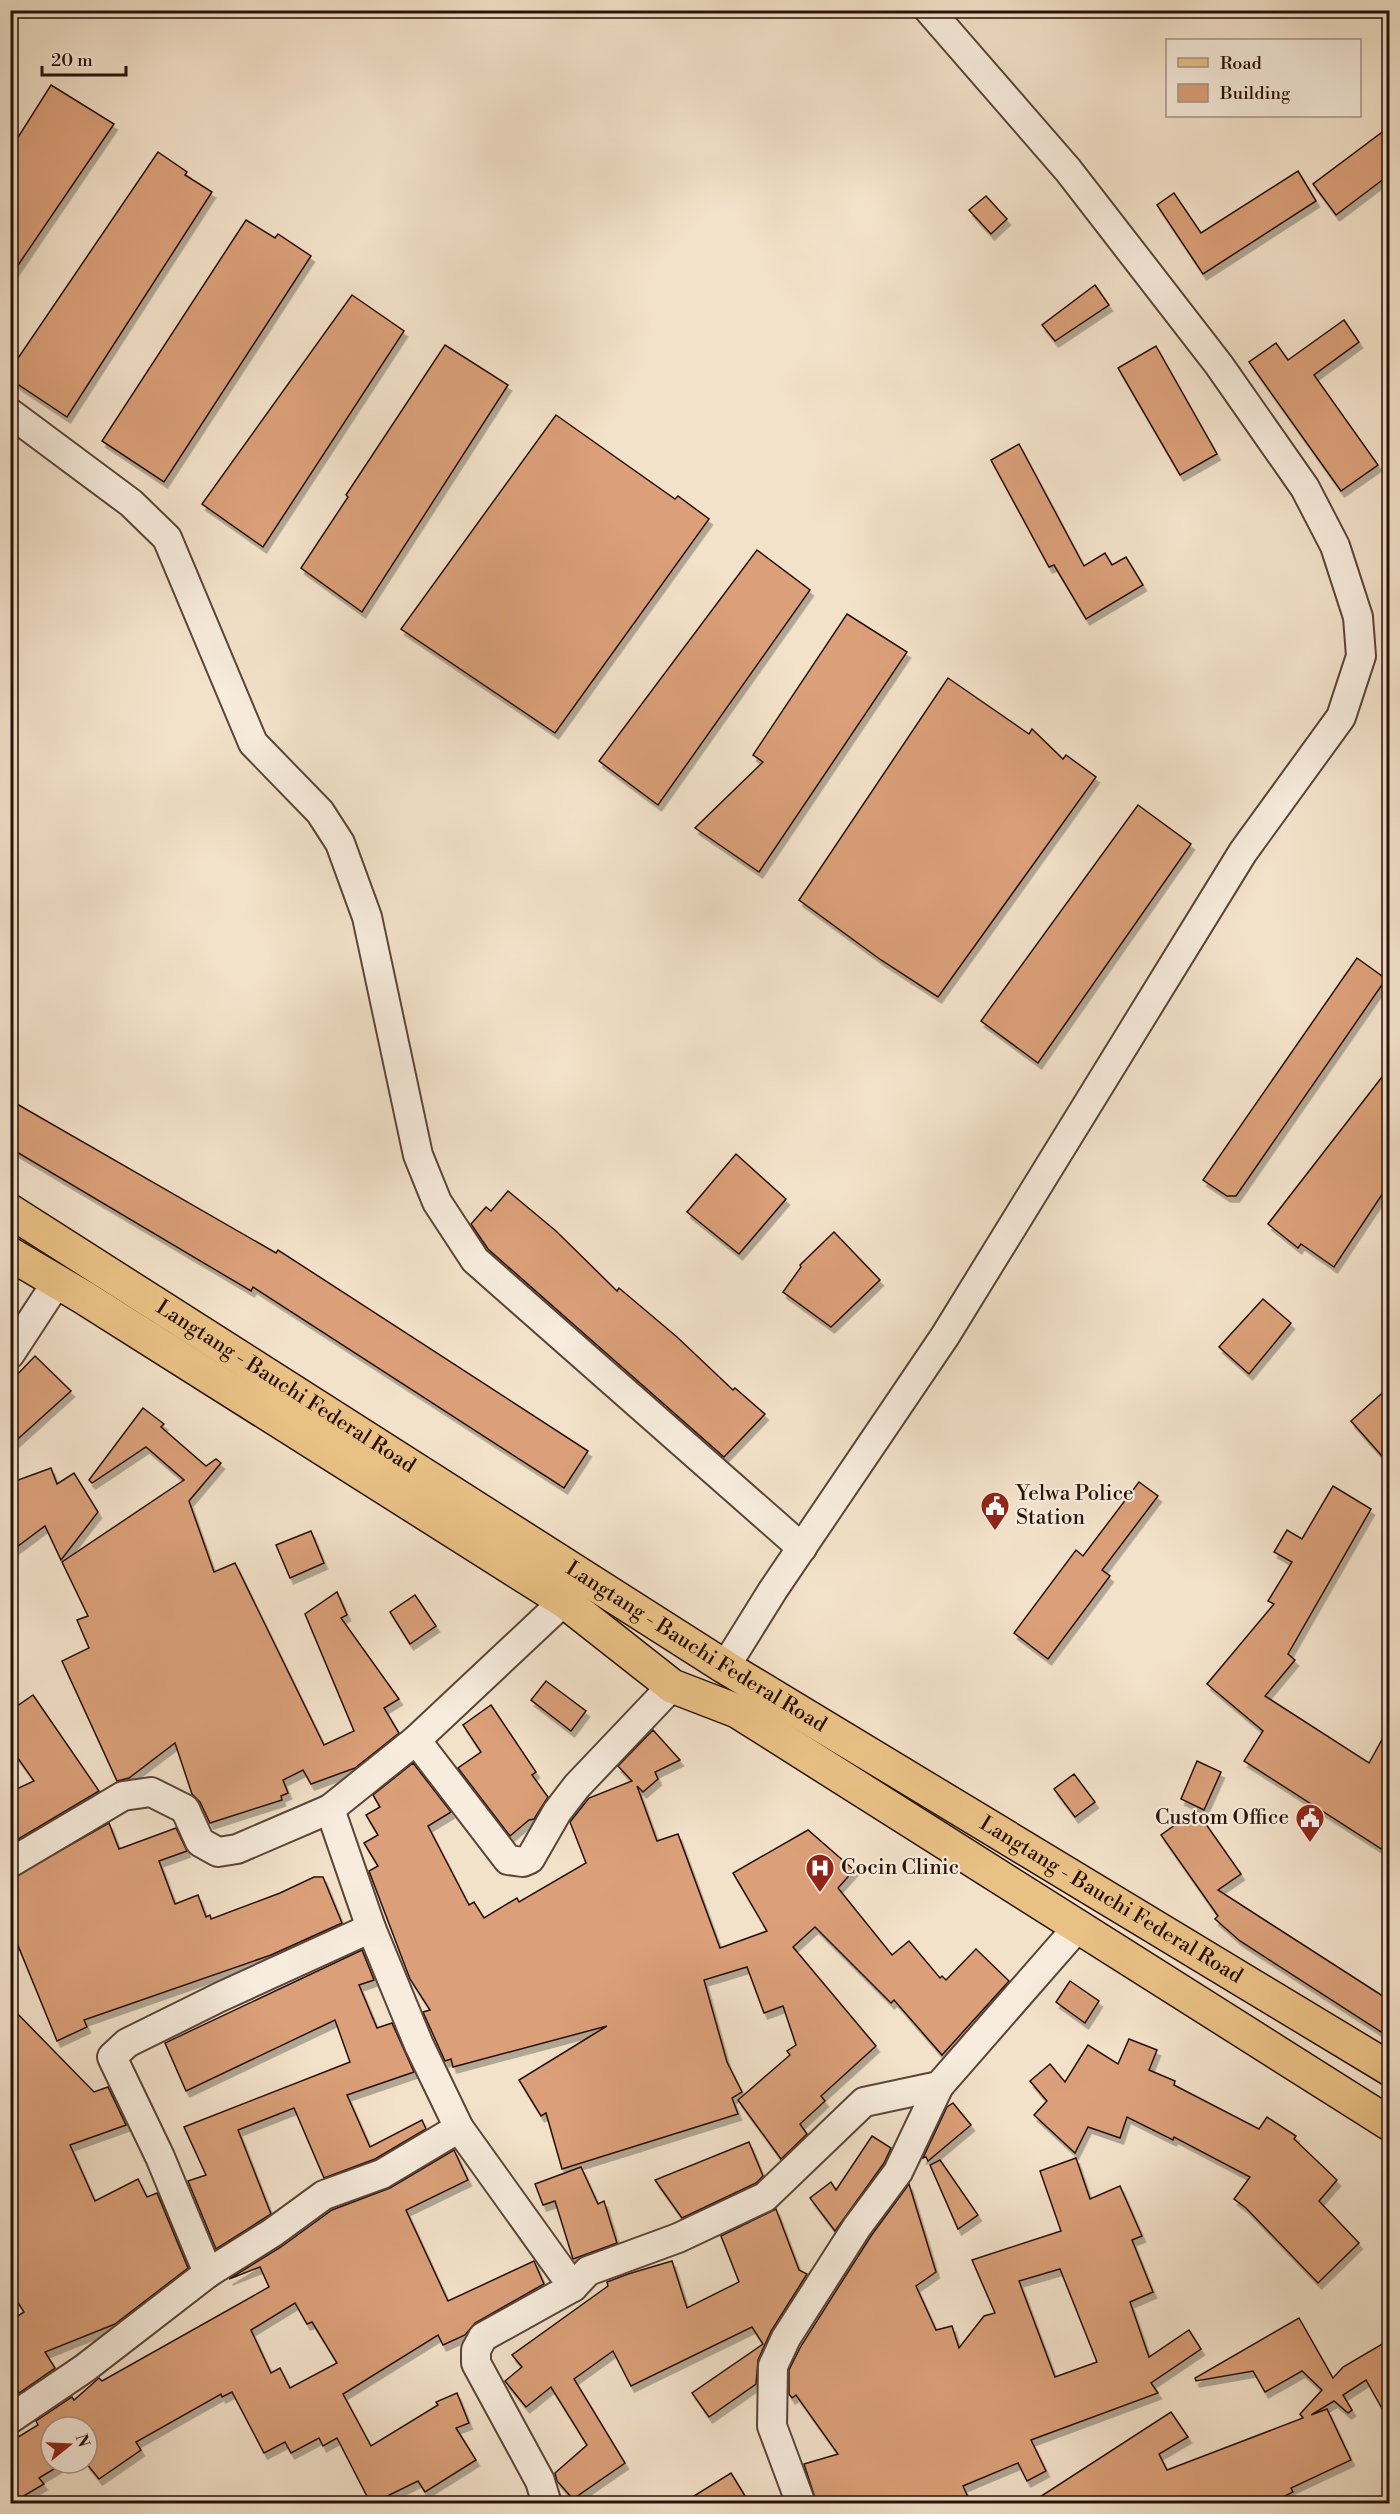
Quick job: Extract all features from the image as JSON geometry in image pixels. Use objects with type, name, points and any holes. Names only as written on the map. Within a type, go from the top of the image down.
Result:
[{"type":"main road","name":"Langtang - Bauchi Federal Road","points":[[10,1211],[725,1667],[1389,2069]]},
{"type":"main road","points":[[10,1254],[564,1601],[672,1686],[737,1712],[1389,2124]]},
{"type":"street","points":[[725,1667],[945,1336],[1243,852],[1341,717],[1361,656],[1358,617],[1335,546],[1305,489],[1219,365],[1068,170],[929,10]]},
{"type":"street","points":[[10,413],[131,503],[167,538],[253,743],[320,812],[340,843],[367,917],[418,1155],[437,1202],[476,1260],[802,1548]]},
{"type":"street","points":[[10,1354],[57,1282]]},
{"type":"street","points":[[10,1863],[123,1796],[151,1792],[185,1809],[200,1842],[218,1852],[237,1849],[330,1809],[416,1740],[564,1601]]},
{"type":"street","points":[[416,1740],[508,1860],[523,1862],[530,1859],[557,1812],[577,1786],[672,1686]]},
{"type":"street","points":[[330,1809],[371,1928],[419,2045],[459,2128],[573,2287]]},
{"type":"street","points":[[208,2273],[159,2157],[112,2057],[127,2043],[371,1928]]},
{"type":"street","points":[[801,2504],[772,2426],[773,2366],[786,2338],[857,2227],[898,2172],[939,2085],[1077,1928]]},
{"type":"street","points":[[547,2504],[540,2481],[476,2363],[476,2350],[483,2337],[573,2287],[588,2271],[678,2238],[765,2197],[864,2102],[939,2085]]},
{"type":"street","points":[[10,2419],[85,2368],[208,2273],[272,2233],[324,2195],[382,2174],[459,2128]]},
{"type":"building","points":[[51,85],[114,124],[10,277],[10,150]]},
{"type":"building","points":[[1389,127],[1389,175],[1336,215],[1313,184]]},
{"type":"building","points":[[158,152],[187,172],[185,175],[212,192],[67,417],[10,379],[10,370]]},
{"type":"building","points":[[1298,171],[1316,201],[1203,274],[1157,205],[1174,193],[1201,233]]},
{"type":"building","points":[[986,196],[1007,219],[991,234],[969,210]]},
{"type":"building","points":[[246,220],[275,238],[278,234],[311,256],[164,482],[102,441]]},
{"type":"building","points":[[1095,285],[1109,305],[1055,341],[1042,325]]},
{"type":"building","points":[[352,295],[404,331],[263,547],[202,504]]},
{"type":"building","points":[[1344,320],[1359,342],[1314,375],[1378,465],[1341,491],[1249,362],[1276,343],[1288,360]]},
{"type":"building","points":[[445,345],[508,385],[362,612],[301,568]]},
{"type":"building","points":[[1156,346],[1217,454],[1180,475],[1118,368]]},
{"type":"building","points":[[556,415],[675,499],[678,496],[709,519],[555,733],[401,629]]},
{"type":"building","points":[[1019,444],[1084,566],[1105,553],[1112,565],[1126,557],[1143,585],[1086,619],[1054,565],[1049,567],[991,460]]},
{"type":"building","points":[[757,550],[810,590],[658,805],[599,761]]},
{"type":"building","points":[[847,614],[907,652],[759,872],[695,828],[763,762],[753,755]]},
{"type":"building","points":[[948,678],[1029,734],[1032,729],[1063,759],[1066,755],[1096,777],[938,997],[881,960],[799,900]]},
{"type":"building","points":[[1138,805],[1191,844],[1038,1063],[981,1021]]},
{"type":"building","points":[[1357,958],[1386,979],[1236,1196],[1227,1196],[1203,1180]]},
{"type":"building","points":[[1389,1068],[1389,1184],[1334,1267],[1301,1244],[1298,1248],[1268,1224]]},
{"type":"building","points":[[10,1100],[276,1253],[278,1250],[588,1451],[564,1488],[253,1287],[251,1291],[10,1148]]},
{"type":"building","points":[[736,1154],[786,1199],[739,1254],[687,1212]]},
{"type":"building","points":[[508,1191],[556,1231],[617,1291],[619,1288],[677,1337],[733,1390],[735,1388],[765,1414],[724,1457],[488,1249],[471,1224],[486,1207],[491,1211]]},
{"type":"building","points":[[834,1232],[880,1280],[831,1327],[783,1292],[801,1267],[800,1265]]},
{"type":"building","points":[[1263,1299],[1291,1323],[1249,1374],[1219,1347]]},
{"type":"building","points":[[35,1356],[71,1391],[10,1446],[10,1382]]},
{"type":"building","points":[[1389,1387],[1389,1464],[1351,1421]]},
{"type":"building","points":[[143,1408],[164,1424],[161,1427],[206,1466],[216,1459],[221,1463],[189,1501],[214,1572],[235,1563],[324,1745],[354,1731],[305,1614],[337,1592],[347,1615],[341,1618],[399,1699],[384,1708],[399,1733],[355,1768],[311,1784],[303,1770],[283,1780],[288,1793],[281,1796],[282,1800],[210,1823],[200,1802],[192,1794],[175,1743],[129,1778],[117,1781],[62,1661],[89,1648],[77,1620],[88,1616],[62,1562],[184,1480],[146,1447],[92,1483],[89,1480]]},
{"type":"building","points":[[51,1468],[57,1484],[74,1473],[98,1512],[61,1560],[45,1526],[10,1552],[10,1483]]},
{"type":"building","points":[[1139,1482],[1158,1496],[1102,1570],[1110,1576],[1048,1659],[1014,1633],[1076,1550],[1083,1556]]},
{"type":"building","points":[[1333,1486],[1371,1509],[1288,1654],[1295,1660],[1265,1696],[1369,1763],[1389,1727],[1389,1854],[1244,1761],[1263,1731],[1207,1684],[1274,1604],[1268,1601],[1292,1562],[1274,1552],[1287,1530],[1302,1539]]},
{"type":"building","points":[[311,1531],[324,1563],[290,1578],[276,1545]]},
{"type":"building","points":[[415,1595],[436,1626],[410,1644],[390,1612]]},
{"type":"building","points":[[546,1681],[586,1711],[571,1731],[531,1700]]},
{"type":"building","points":[[33,1695],[99,1791],[10,1844],[10,1792],[34,1781],[10,1747],[10,1711]]},
{"type":"building","points":[[491,1705],[536,1772],[532,1775],[548,1797],[534,1819],[529,1820],[510,1836],[458,1768],[481,1752],[463,1725]]},
{"type":"building","points":[[653,1730],[680,1760],[655,1772],[658,1779],[643,1792],[637,1786],[657,1841],[678,1834],[720,1948],[767,1931],[733,1873],[808,1830],[854,1870],[838,1888],[892,1955],[909,1941],[940,1978],[942,1976],[946,1980],[976,1949],[1009,1981],[942,2055],[894,2000],[891,2003],[815,1927],[793,1947],[876,2046],[821,2096],[825,2101],[800,2124],[807,2134],[781,2159],[738,2100],[790,2055],[787,2051],[796,2045],[783,2006],[764,2013],[747,1967],[704,1980],[727,2062],[742,2092],[732,2098],[738,2114],[562,2169],[546,2113],[541,2116],[519,2080],[607,2026],[453,2067],[451,2059],[445,2061],[423,2012],[430,2010],[410,1979],[369,1871],[378,1866],[364,1843],[378,1835],[366,1815],[380,1807],[373,1795],[413,1763],[451,1812],[428,1826],[469,1905],[474,1902],[484,1918],[517,1898],[519,1902],[586,1863],[570,1822],[589,1798],[632,1781],[618,1766]]},
{"type":"building","points":[[1197,1761],[1221,1772],[1204,1810],[1181,1799]]},
{"type":"building","points":[[1074,1774],[1095,1802],[1075,1817],[1054,1789]]},
{"type":"building","points":[[1196,1810],[1241,1874],[1218,1890],[1389,2000],[1389,2037],[1240,1941],[1215,1919],[1218,1916],[1161,1835]]},
{"type":"building","points":[[109,1823],[119,1849],[176,1828],[187,1851],[159,1861],[175,1904],[198,1895],[206,1917],[210,1915],[211,1919],[280,1893],[314,1877],[323,1877],[342,1923],[271,1955],[84,2020],[87,2027],[57,2041],[10,1926],[10,1879]]},
{"type":"building","points":[[362,1950],[374,1980],[359,1985],[377,2028],[392,2023],[414,2072],[347,2095],[370,2147],[422,2120],[426,2129],[375,2159],[324,2178],[294,2108],[238,2130],[271,2214],[216,2249],[188,2181],[206,2175],[184,2127],[350,2062],[335,2020],[186,2091],[165,2043]]},
{"type":"building","points":[[1070,1981],[1099,2001],[1085,2023],[1056,2002]]},
{"type":"building","points":[[10,2006],[94,2092],[108,2087],[126,2125],[70,2145],[95,2201],[138,2179],[147,2197],[157,2193],[188,2268],[115,2324],[45,2352],[55,2368],[19,2393],[10,2378],[10,2321],[24,2312],[10,2290]]},
{"type":"building","points":[[1129,2039],[1157,2050],[1149,2070],[1175,2081],[1174,2085],[1259,2129],[1267,2117],[1296,2136],[1294,2139],[1337,2180],[1319,2201],[1359,2243],[1318,2283],[1246,2208],[1234,2199],[1250,2177],[1174,2137],[1173,2140],[1127,2117],[1120,2138],[1088,2127],[1075,2153],[1034,2115],[1047,2101],[1030,2081],[1050,2064],[1065,2082],[1088,2045],[1118,2064]]},
{"type":"building","points":[[953,2103],[971,2125],[928,2161],[926,2157],[923,2158],[947,2107]]},
{"type":"building","points":[[872,2136],[891,2148],[884,2163],[835,2231],[810,2198],[831,2182],[836,2190]]},
{"type":"building","points":[[749,2142],[763,2176],[756,2183],[682,2218],[655,2180]]},
{"type":"building","points":[[454,2150],[468,2180],[406,2210],[448,2301],[534,2261],[544,2284],[475,2323],[465,2335],[443,2345],[438,2335],[343,2394],[371,2446],[438,2405],[436,2402],[457,2393],[469,2423],[456,2428],[476,2460],[425,2492],[418,2481],[371,2504],[337,2438],[323,2446],[319,2438],[291,2453],[285,2442],[264,2453],[232,2392],[222,2397],[221,2394],[136,2442],[141,2450],[99,2479],[96,2475],[99,2475],[99,2415],[45,2415],[72,2397],[74,2400],[99,2378],[102,2381],[269,2287],[260,2267],[229,2279],[281,2247],[332,2210],[390,2188]],"holes":[[[295,2303],[307,2324],[312,2322],[337,2363],[290,2388],[280,2368],[271,2373],[251,2330]]]},
{"type":"building","points":[[1076,2158],[1090,2199],[1120,2186],[1142,2236],[1132,2240],[1153,2292],[1130,2302],[1149,2357],[1189,2330],[1201,2349],[1151,2383],[1158,2393],[1031,2440],[1046,2471],[1027,2481],[1018,2463],[963,2486],[971,2504],[817,2504],[804,2464],[838,2454],[796,2395],[792,2398],[789,2394],[789,2370],[801,2346],[871,2236],[909,2184],[936,2272],[916,2286],[936,2330],[952,2326],[959,2348],[984,2316],[995,2313],[972,2260],[1061,2231],[1040,2171]],"holes":[[[1060,2269],[1097,2362],[1055,2377],[1019,2281]]]},
{"type":"building","points":[[940,2160],[978,2215],[958,2229],[930,2165]]},
{"type":"building","points":[[581,2167],[598,2204],[604,2201],[617,2243],[573,2259],[555,2201],[543,2205],[535,2184]]},
{"type":"building","points":[[776,2209],[799,2270],[807,2274],[771,2331],[758,2360],[756,2384],[709,2417],[692,2393],[763,2344],[752,2327],[631,2386],[613,2351],[574,2379],[625,2463],[573,2499],[557,2481],[555,2473],[587,2445],[551,2387],[526,2407],[505,2381],[522,2367],[512,2355],[608,2286],[607,2282],[628,2274],[672,2261],[687,2308],[739,2282],[721,2236]]},
{"type":"building","points":[[1299,2318],[1333,2378],[1343,2367],[1389,2340],[1389,2421],[1366,2380],[1343,2395],[1352,2410],[1348,2413],[1334,2401],[1311,2415],[1327,2409],[1351,2460],[1291,2488],[1293,2492],[1269,2504],[1029,2504],[1171,2412],[1188,2437],[1159,2454],[1167,2470],[1303,2418],[1300,2414],[1322,2390],[1302,2371],[1265,2392],[1253,2371],[1196,2381],[1195,2378]]},
{"type":"building","points":[[39,2419],[39,2475],[44,2475],[39,2478],[44,2484],[10,2504],[10,2442],[38,2425],[36,2421]]},
{"type":"building","points":[[731,2473],[750,2504],[681,2504]]},
{"type":"place","name":"Yelwa Police Station","points":[[995,1532]]},
{"type":"place","name":"Custom Office","points":[[1310,1844]]},
{"type":"place","name":"Cocin Clinic","points":[[820,1894]]}]
